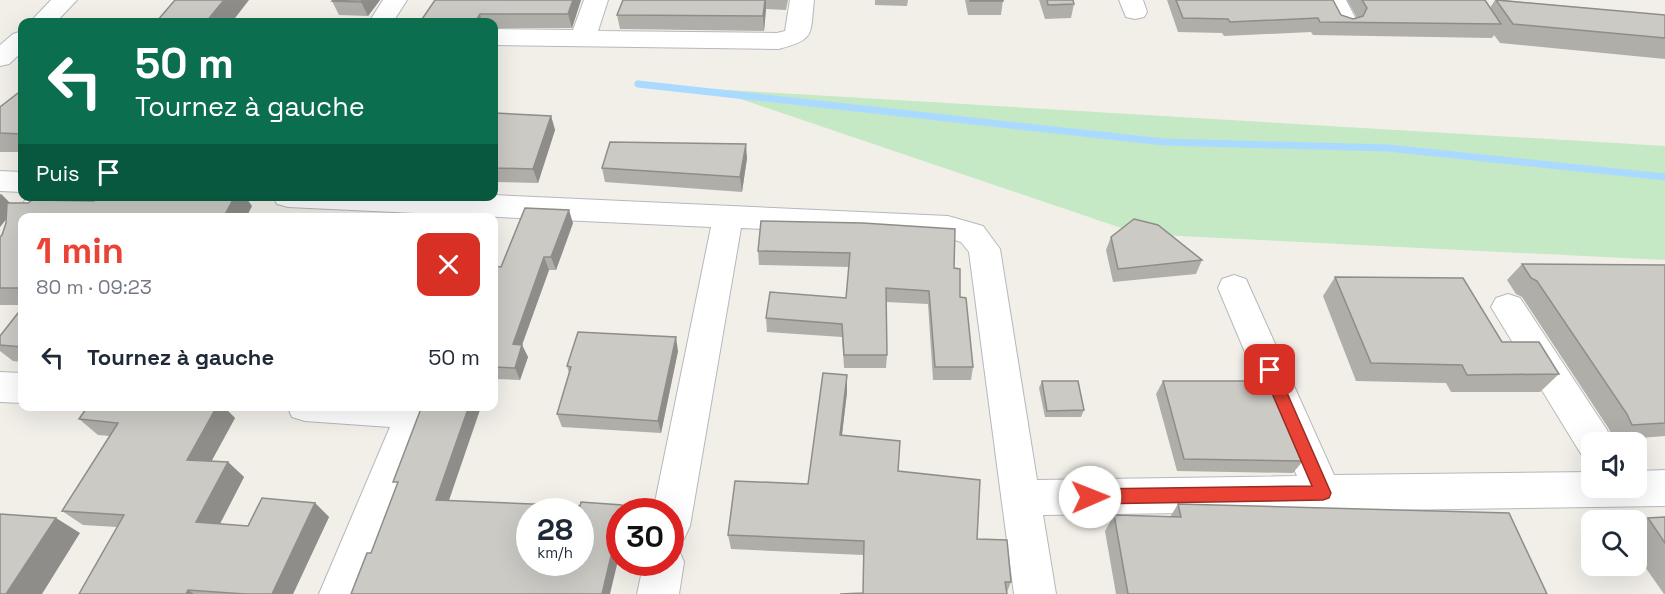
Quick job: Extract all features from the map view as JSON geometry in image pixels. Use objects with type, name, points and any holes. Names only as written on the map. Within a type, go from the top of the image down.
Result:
[{"type":"street","points":[[46,18],[65,0]]},
{"type":"street","points":[[384,18],[395,0]]},
{"type":"street","points":[[583,38],[596,0]]},
{"type":"street","points":[[498,37],[778,41],[797,35],[802,0]]},
{"type":"street","points":[[1334,0],[1345,22]]},
{"type":"street","points":[[0,58],[18,42]]},
{"type":"street","points":[[0,181],[18,182]]},
{"type":"street","points":[[32,213],[41,201]]},
{"type":"street","points":[[346,201],[484,213]]},
{"type":"street","points":[[498,214],[728,217],[948,227],[972,234],[984,249],[1035,594]]},
{"type":"street","points":[[675,498],[728,217]]},
{"type":"street","points":[[1234,288],[1323,493]]},
{"type":"street","points":[[1508,307],[1588,432]]},
{"type":"street","points":[[0,387],[18,388]]},
{"type":"street","points":[[340,594],[415,411]]},
{"type":"street","points":[[1647,488],[1665,488]]},
{"type":"street","points":[[1021,498],[1581,489]]},
{"type":"street","points":[[658,594],[661,576]]},
{"type":"green space","points":[[711,89],[1665,146],[1665,260],[1139,234]]},
{"type":"building","points":[[175,0],[224,0],[209,18],[160,18]]},
{"type":"building","points":[[333,0],[363,0],[361,2]]},
{"type":"building","points":[[435,0],[573,0],[568,14],[480,14],[478,18],[423,18]]},
{"type":"building","points":[[623,0],[765,0],[763,16],[617,15]]},
{"type":"building","points":[[1003,0],[1003,1],[970,1]]},
{"type":"building","points":[[1047,0],[1073,0],[1074,4],[1048,5]]},
{"type":"building","points":[[1176,0],[1333,0],[1341,15],[1353,19],[1363,16],[1367,8],[1362,0],[1485,0],[1501,24],[1320,22],[1318,18],[1230,22],[1228,19],[1183,18]]},
{"type":"building","points":[[1496,0],[1665,15],[1665,38],[1513,24]]},
{"type":"building","points":[[18,93],[18,134],[0,133],[0,107]]},
{"type":"building","points":[[498,113],[551,116],[533,169],[498,168]]},
{"type":"building","points":[[610,142],[746,144],[740,177],[602,168]]},
{"type":"building","points":[[31,201],[232,201],[226,213],[18,213],[18,288],[0,288],[0,237],[6,223],[7,203]]},
{"type":"building","points":[[525,208],[569,210],[551,257],[544,257],[513,344],[522,345],[515,368],[498,367],[498,267],[501,267]]},
{"type":"building","points":[[1134,219],[1158,225],[1202,260],[1118,269],[1111,237]]},
{"type":"building","points":[[761,221],[863,223],[955,229],[954,268],[960,269],[960,297],[966,298],[973,367],[935,367],[929,291],[886,288],[887,355],[844,355],[842,324],[766,318],[770,292],[846,298],[850,253],[758,251]]},
{"type":"building","points":[[1522,264],[1665,265],[1665,423],[1632,425],[1627,414],[1537,281],[1531,278]]},
{"type":"building","points":[[1335,277],[1463,278],[1502,342],[1539,342],[1559,374],[1467,375],[1462,365],[1371,363]]},
{"type":"building","points":[[18,313],[18,347],[0,345],[0,336]]},
{"type":"building","points":[[578,332],[676,337],[658,421],[557,414],[571,367],[567,366]]},
{"type":"building","points":[[823,373],[847,375],[840,435],[900,441],[898,471],[980,480],[977,539],[1007,540],[1011,582],[1005,582],[1007,594],[840,594],[863,593],[864,541],[728,535],[735,481],[808,484]]},
{"type":"building","points":[[1042,381],[1078,381],[1084,410],[1047,411]]},
{"type":"building","points":[[1163,381],[1269,381],[1303,461],[1184,459]]},
{"type":"building","points":[[85,411],[214,411],[187,460],[228,462],[196,522],[248,526],[262,498],[315,503],[272,594],[188,590],[186,594],[79,594],[124,515],[62,511],[118,423],[79,419]]},
{"type":"building","points":[[420,411],[467,411],[436,500],[516,503],[516,576],[594,576],[594,503],[606,504],[606,576],[602,594],[351,594],[367,553],[371,553],[398,482],[393,482]]},
{"type":"building","points":[[1178,504],[1509,513],[1547,594],[1128,594],[1114,515],[1181,517]]},
{"type":"building","points":[[0,514],[56,518],[6,594],[0,594]]},
{"type":"building","points":[[1665,517],[1665,543],[1648,518]]},
{"type":"waterway","points":[[638,84],[1164,142],[1388,148],[1665,177]]},
{"type":"route","points":[[1090,497],[1323,493],[1270,370]]}]
